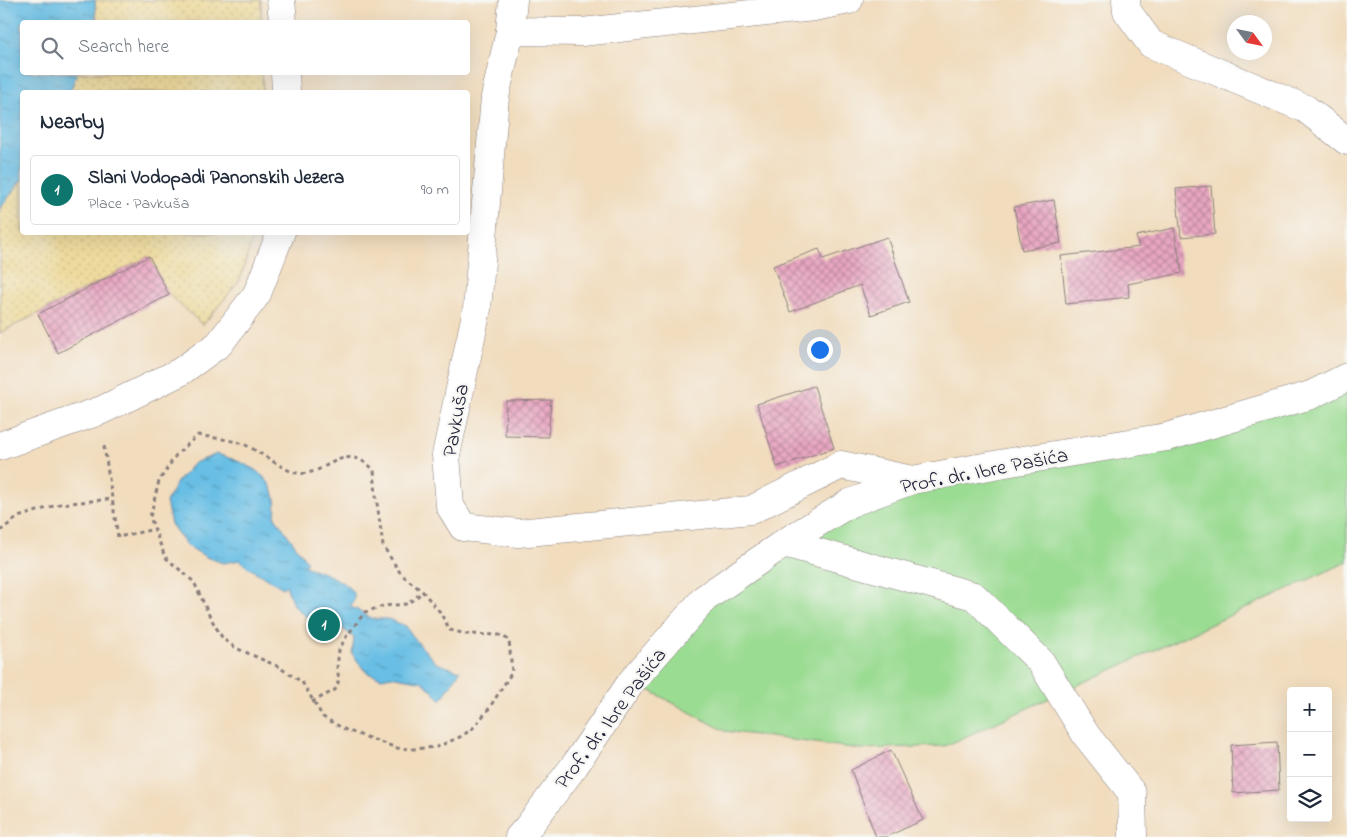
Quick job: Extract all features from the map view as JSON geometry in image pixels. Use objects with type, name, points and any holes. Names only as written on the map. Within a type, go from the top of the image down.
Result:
[{"type":"street","points":[[281,0],[282,20]]},
{"type":"street","name":"Pavkuša","points":[[513,0],[510,31],[494,97],[478,308],[446,455],[450,506],[463,528],[518,532],[751,510],[840,465],[912,480]]},
{"type":"street","points":[[510,31],[582,32],[814,6],[849,0]]},
{"type":"street","points":[[1126,0],[1127,11],[1151,44],[1306,109],[1347,141]]},
{"type":"street","points":[[285,75],[286,90]]},
{"type":"street","points":[[0,446],[102,410],[180,372],[219,344],[257,294],[280,235]]},
{"type":"street","name":"Prof. dr. Ibre Pašića","points":[[518,837],[528,827],[575,765],[632,681],[705,598],[784,543],[850,503],[912,480],[1167,437],[1312,394],[1347,377]]},
{"type":"street","points":[[784,543],[974,596],[1041,662],[1086,735],[1132,793],[1133,837]]},
{"type":"path","points":[[102,410],[105,452],[118,537],[155,529]]},
{"type":"path","points":[[198,435],[242,444],[296,473],[312,473],[338,459],[350,458],[367,463],[374,470],[383,546],[401,574],[423,592],[440,612],[450,630],[466,634],[500,635],[509,640],[512,672],[488,710],[472,728],[462,736],[437,747],[397,748],[346,730],[323,718],[302,682],[277,666],[236,648],[223,639],[210,617],[194,582],[165,557],[155,529],[150,517],[159,481],[176,456],[198,435]]},
{"type":"path","points":[[0,531],[18,517],[60,504],[112,499]]},
{"type":"path","points":[[312,702],[335,690],[339,680],[337,668],[339,650],[346,637],[365,612],[383,606],[407,604],[423,592]]},
{"type":"green space","points":[[1347,377],[1347,562],[945,746],[860,749],[725,731],[632,681],[705,598],[850,503],[1167,437]]},
{"type":"sand","points":[[95,0],[261,0],[261,20],[96,20]]},
{"type":"sand","points":[[76,75],[262,75],[263,90],[71,90]]},
{"type":"sand","points":[[20,182],[20,235],[253,235],[240,280],[203,325],[169,295],[149,256],[0,333],[0,209]]},
{"type":"water","points":[[0,0],[95,0],[96,20],[20,20],[20,75],[76,75],[71,90],[20,90],[20,182],[0,209]]},
{"type":"water","points":[[217,454],[241,462],[261,474],[268,482],[276,503],[275,517],[307,562],[304,566],[324,573],[343,583],[354,593],[354,600],[350,606],[373,619],[388,619],[406,626],[436,663],[460,671],[441,700],[423,682],[391,676],[382,678],[367,673],[352,654],[354,638],[336,623],[330,630],[309,619],[293,605],[286,585],[283,588],[247,567],[240,560],[223,563],[206,557],[186,545],[171,524],[166,502],[177,482],[194,463]]},
{"type":"building","points":[[1211,186],[1215,234],[1181,237],[1176,189]]},
{"type":"building","points":[[1054,200],[1061,243],[1022,250],[1014,207]]},
{"type":"building","points":[[1174,228],[1182,273],[1128,284],[1129,297],[1066,304],[1061,256],[1139,247],[1136,236]]},
{"type":"building","points":[[887,237],[909,302],[871,315],[860,285],[790,312],[773,266],[819,249],[823,259]]},
{"type":"building","points":[[149,256],[169,295],[58,353],[38,314]]},
{"type":"building","points":[[814,386],[834,448],[777,467],[757,404]]},
{"type":"building","points":[[551,400],[548,437],[505,436],[506,401]]},
{"type":"building","points":[[1277,742],[1279,790],[1233,793],[1231,745]]},
{"type":"building","points":[[891,750],[923,820],[886,837],[876,837],[851,770]]},
{"type":"place","name":"Slani Vodopadi Panonskih Jezera","points":[[324,625]]}]
